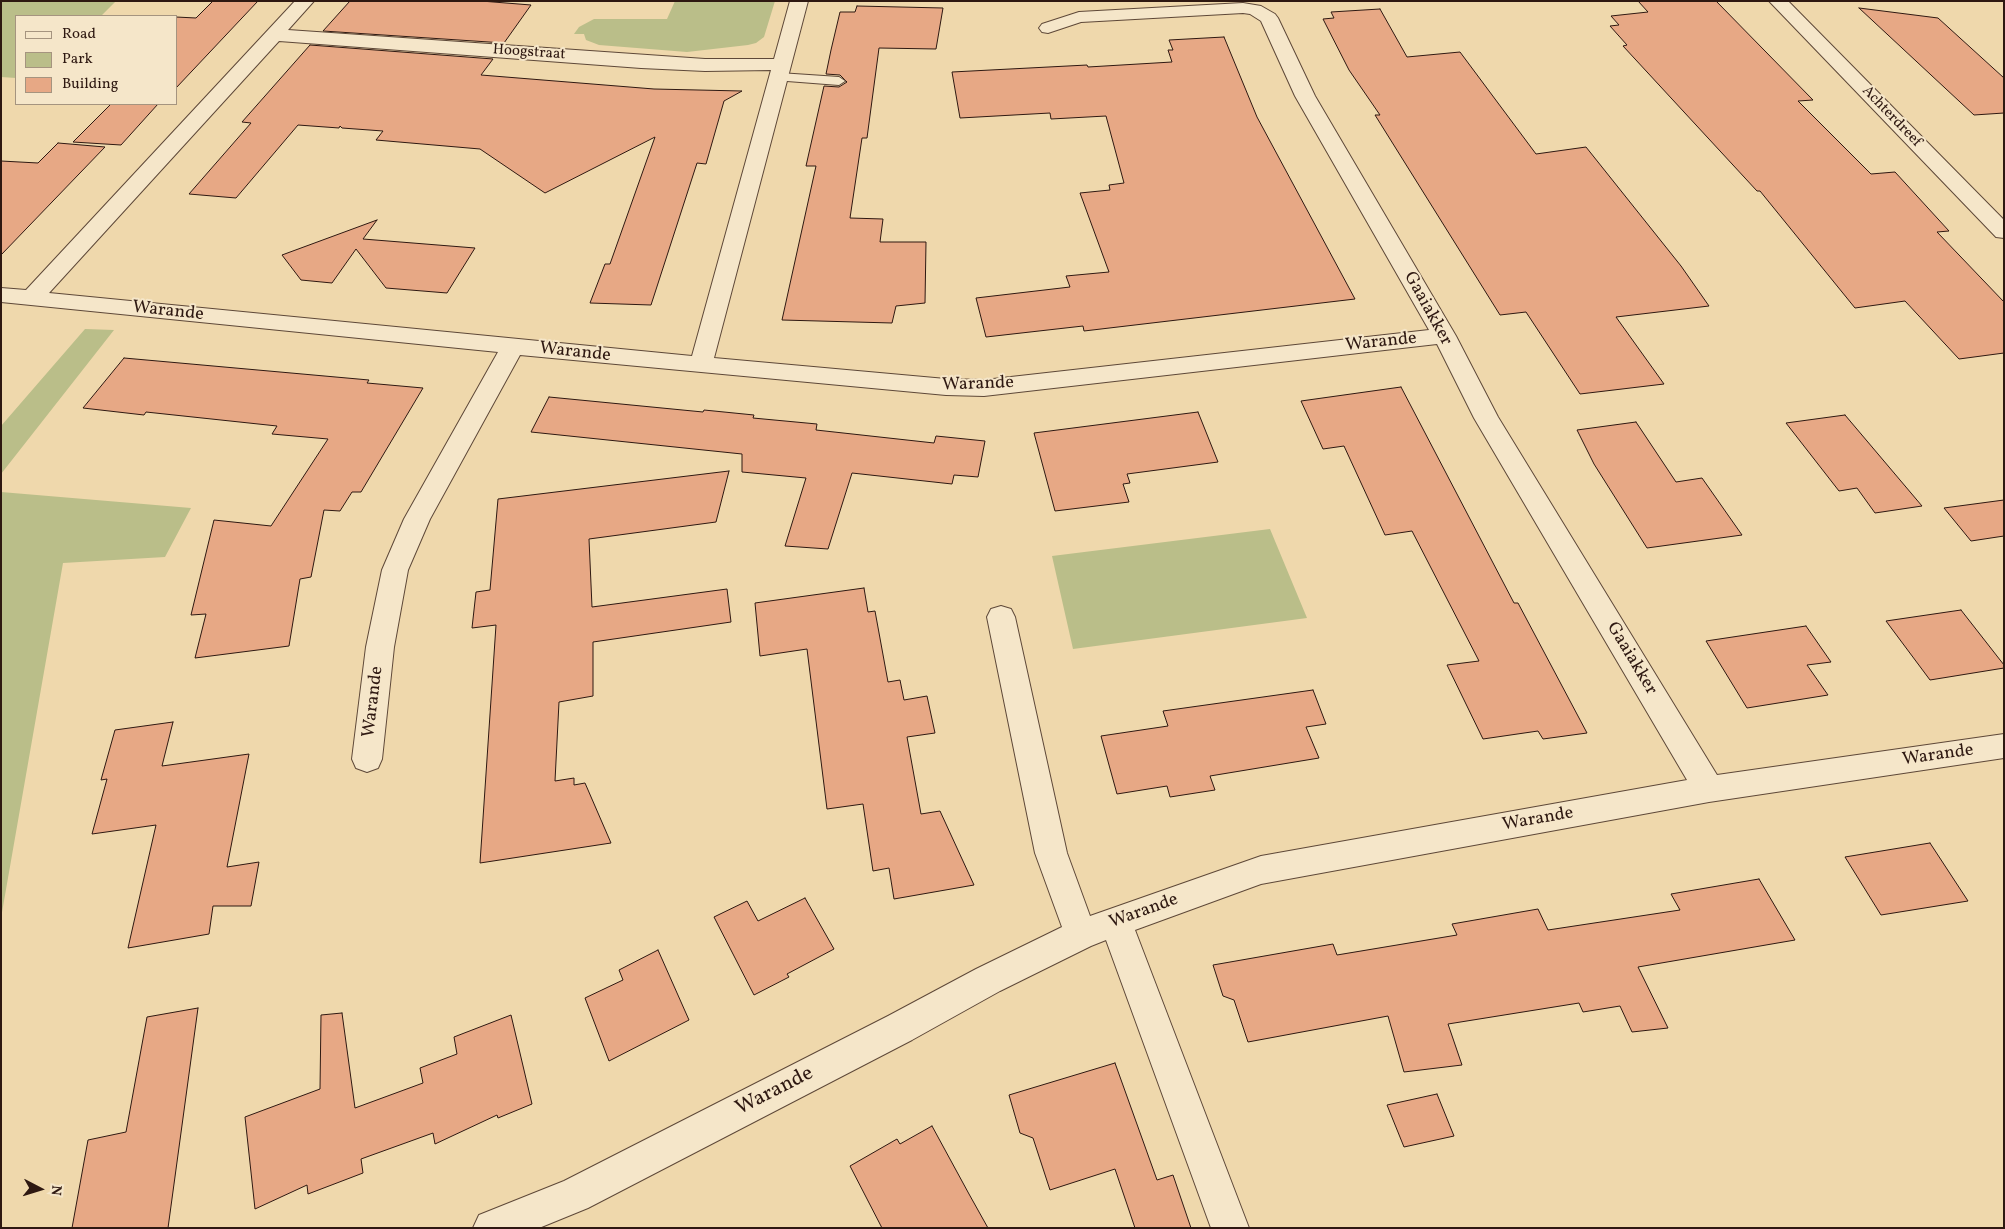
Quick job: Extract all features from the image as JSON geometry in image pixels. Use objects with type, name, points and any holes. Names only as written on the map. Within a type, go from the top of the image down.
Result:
[{"type":"street","points":[[32,298],[275,35],[304,1]]},
{"type":"street","points":[[701,365],[799,1]]},
{"type":"street","name":"Achterdreef","points":[[1778,1],[2004,232]]},
{"type":"street","name":"Gaaiakker","points":[[1048,28],[1078,17],[1244,8],[1255,10],[1269,18],[1305,96],[1444,336],[1486,418],[1709,789]]},
{"type":"street","name":"Hoogstraat","points":[[275,35],[640,62],[705,64],[781,71]]},
{"type":"street","name":"Warande","points":[[1,295],[701,365],[946,387],[984,388],[1444,336]]},
{"type":"street","name":"Warande","points":[[367,759],[380,647],[395,570],[417,519],[513,346]]},
{"type":"street","points":[[1001,617],[1051,853],[1081,934]]},
{"type":"street","name":"Warande","points":[[492,1228],[575,1195],[900,1028],[988,980],[1081,934],[1261,870],[1709,789],[2004,746]]},
{"type":"street","points":[[1116,922],[1230,1228]]},
{"type":"lane","points":[[781,71],[839,81]]},
{"type":"green space","points":[[1,1],[116,1],[102,15],[15,15],[15,78],[1,77]]},
{"type":"green space","points":[[675,1],[775,1],[764,37],[756,43],[748,45],[687,52],[599,45],[586,40],[584,34],[574,34],[579,27],[594,19],[667,19]]},
{"type":"green space","points":[[85,329],[114,330],[1,474],[1,426]]},
{"type":"green space","points":[[1,492],[191,508],[165,557],[63,563],[1,918]]},
{"type":"green space","points":[[1270,529],[1307,618],[1073,649],[1052,556]]},
{"type":"building","points":[[213,1],[258,1],[178,86],[178,17],[196,18]]},
{"type":"building","points":[[350,1],[481,1],[531,5],[504,43],[323,31]]},
{"type":"building","points":[[1638,1],[1716,1],[1813,100],[1798,101],[1871,174],[1895,172],[1949,231],[1937,232],[2004,302],[2004,353],[1959,359],[1905,301],[1855,308],[1760,191],[1757,191],[1623,46],[1627,45],[1610,26],[1619,25],[1611,16],[1648,12]]},
{"type":"building","points":[[857,6],[943,8],[936,49],[879,48],[867,138],[862,138],[850,218],[883,219],[880,242],[926,242],[925,303],[896,306],[892,323],[782,320],[816,166],[806,166],[824,86],[839,87],[847,82],[840,75],[826,74],[840,12],[855,12]]},
{"type":"building","points":[[1859,8],[1938,18],[2004,78],[2004,113],[1974,115]]},
{"type":"building","points":[[1380,9],[1407,57],[1460,52],[1536,154],[1586,147],[1681,266],[1709,306],[1616,317],[1664,384],[1580,394],[1526,312],[1500,315],[1375,115],[1380,115],[1349,70],[1323,19],[1334,18],[1331,12]]},
{"type":"building","points":[[1224,37],[1257,117],[1355,299],[1084,331],[1083,326],[986,337],[976,298],[1070,287],[1066,276],[1109,272],[1080,193],[1110,190],[1109,185],[1124,183],[1106,116],[1051,119],[1050,113],[960,118],[952,72],[1172,62],[1168,50],[1173,50],[1169,40]]},
{"type":"building","points":[[310,45],[493,59],[481,75],[654,89],[742,91],[724,101],[706,164],[697,163],[651,305],[590,303],[605,264],[610,264],[655,137],[545,193],[480,149],[376,140],[383,131],[342,128],[340,126],[339,128],[298,125],[236,198],[189,194],[251,123],[242,122]]},
{"type":"building","points":[[110,105],[157,105],[121,145],[73,142]]},
{"type":"building","points":[[58,143],[105,147],[1,255],[1,161],[38,163]]},
{"type":"building","points":[[377,220],[363,239],[475,248],[447,293],[386,288],[356,249],[332,283],[301,280],[282,255]]},
{"type":"building","points":[[124,358],[369,380],[367,383],[423,388],[361,492],[352,492],[340,511],[324,510],[311,577],[300,579],[289,646],[195,658],[206,614],[191,615],[214,520],[271,526],[328,439],[272,434],[277,426],[146,412],[144,415],[83,408]]},
{"type":"building","points":[[1401,387],[1514,603],[1518,603],[1587,733],[1543,739],[1538,731],[1483,739],[1447,665],[1479,661],[1412,531],[1385,535],[1344,446],[1323,449],[1301,401]]},
{"type":"building","points":[[549,397],[754,415],[753,418],[817,424],[816,430],[934,443],[936,436],[985,441],[978,477],[954,475],[952,484],[852,473],[828,549],[785,546],[806,478],[742,472],[742,454],[531,432]]},
{"type":"building","points":[[1198,412],[1218,462],[1127,474],[1130,483],[1123,484],[1129,502],[1055,511],[1034,433]]},
{"type":"building","points":[[1845,415],[1922,506],[1875,513],[1857,488],[1839,491],[1786,423]]},
{"type":"building","points":[[1636,422],[1676,482],[1702,478],[1742,535],[1647,548],[1594,464],[1577,430]]},
{"type":"building","points":[[729,471],[716,522],[589,539],[592,607],[727,589],[731,622],[593,642],[593,696],[559,702],[555,781],[574,778],[574,785],[585,783],[611,843],[480,863],[496,625],[472,628],[476,592],[490,590],[498,499]]},
{"type":"building","points":[[2004,500],[2004,536],[1971,541],[1944,508]]},
{"type":"building","points":[[864,588],[868,612],[875,611],[888,682],[900,680],[904,700],[927,696],[935,733],[907,737],[921,814],[940,811],[974,885],[894,899],[889,868],[873,871],[863,804],[827,809],[807,649],[760,656],[755,603]]},
{"type":"building","points":[[1961,610],[2004,665],[2004,668],[1930,680],[1886,621]]},
{"type":"building","points":[[1806,626],[1831,662],[1807,665],[1828,695],[1747,708],[1706,641]]},
{"type":"building","points":[[1313,690],[1326,724],[1306,727],[1319,758],[1210,776],[1215,790],[1170,797],[1167,786],[1117,794],[1101,736],[1168,726],[1163,711]]},
{"type":"building","points":[[173,722],[162,766],[249,754],[227,867],[259,862],[251,906],[213,906],[209,934],[128,948],[156,825],[92,834],[107,779],[101,780],[115,730]]},
{"type":"building","points":[[1930,843],[1968,901],[1881,915],[1845,857]]},
{"type":"building","points":[[1759,879],[1795,940],[1638,967],[1668,1028],[1632,1032],[1620,1006],[1583,1012],[1579,1003],[1448,1024],[1462,1065],[1404,1072],[1388,1016],[1248,1042],[1234,1000],[1223,996],[1213,965],[1333,944],[1337,955],[1457,935],[1452,924],[1538,909],[1548,930],[1680,910],[1671,894]]},
{"type":"building","points":[[805,898],[834,949],[787,974],[789,977],[754,995],[714,917],[747,901],[758,921]]},
{"type":"building","points":[[658,950],[689,1020],[609,1061],[585,998],[623,980],[619,970]]},
{"type":"building","points":[[198,1008],[168,1228],[72,1228],[88,1140],[126,1132],[147,1017]]},
{"type":"building","points":[[342,1013],[355,1108],[423,1083],[420,1068],[457,1054],[454,1037],[511,1015],[532,1104],[498,1118],[497,1115],[435,1144],[433,1133],[361,1159],[363,1173],[308,1194],[307,1185],[255,1209],[245,1117],[320,1089],[321,1015]]},
{"type":"building","points":[[1115,1063],[1157,1180],[1173,1175],[1191,1228],[1135,1228],[1115,1169],[1050,1190],[1033,1138],[1020,1133],[1009,1095]]},
{"type":"building","points":[[1437,1094],[1454,1136],[1404,1147],[1387,1105]]},
{"type":"building","points":[[932,1126],[988,1228],[882,1228],[850,1166],[897,1139],[900,1144]]}]
